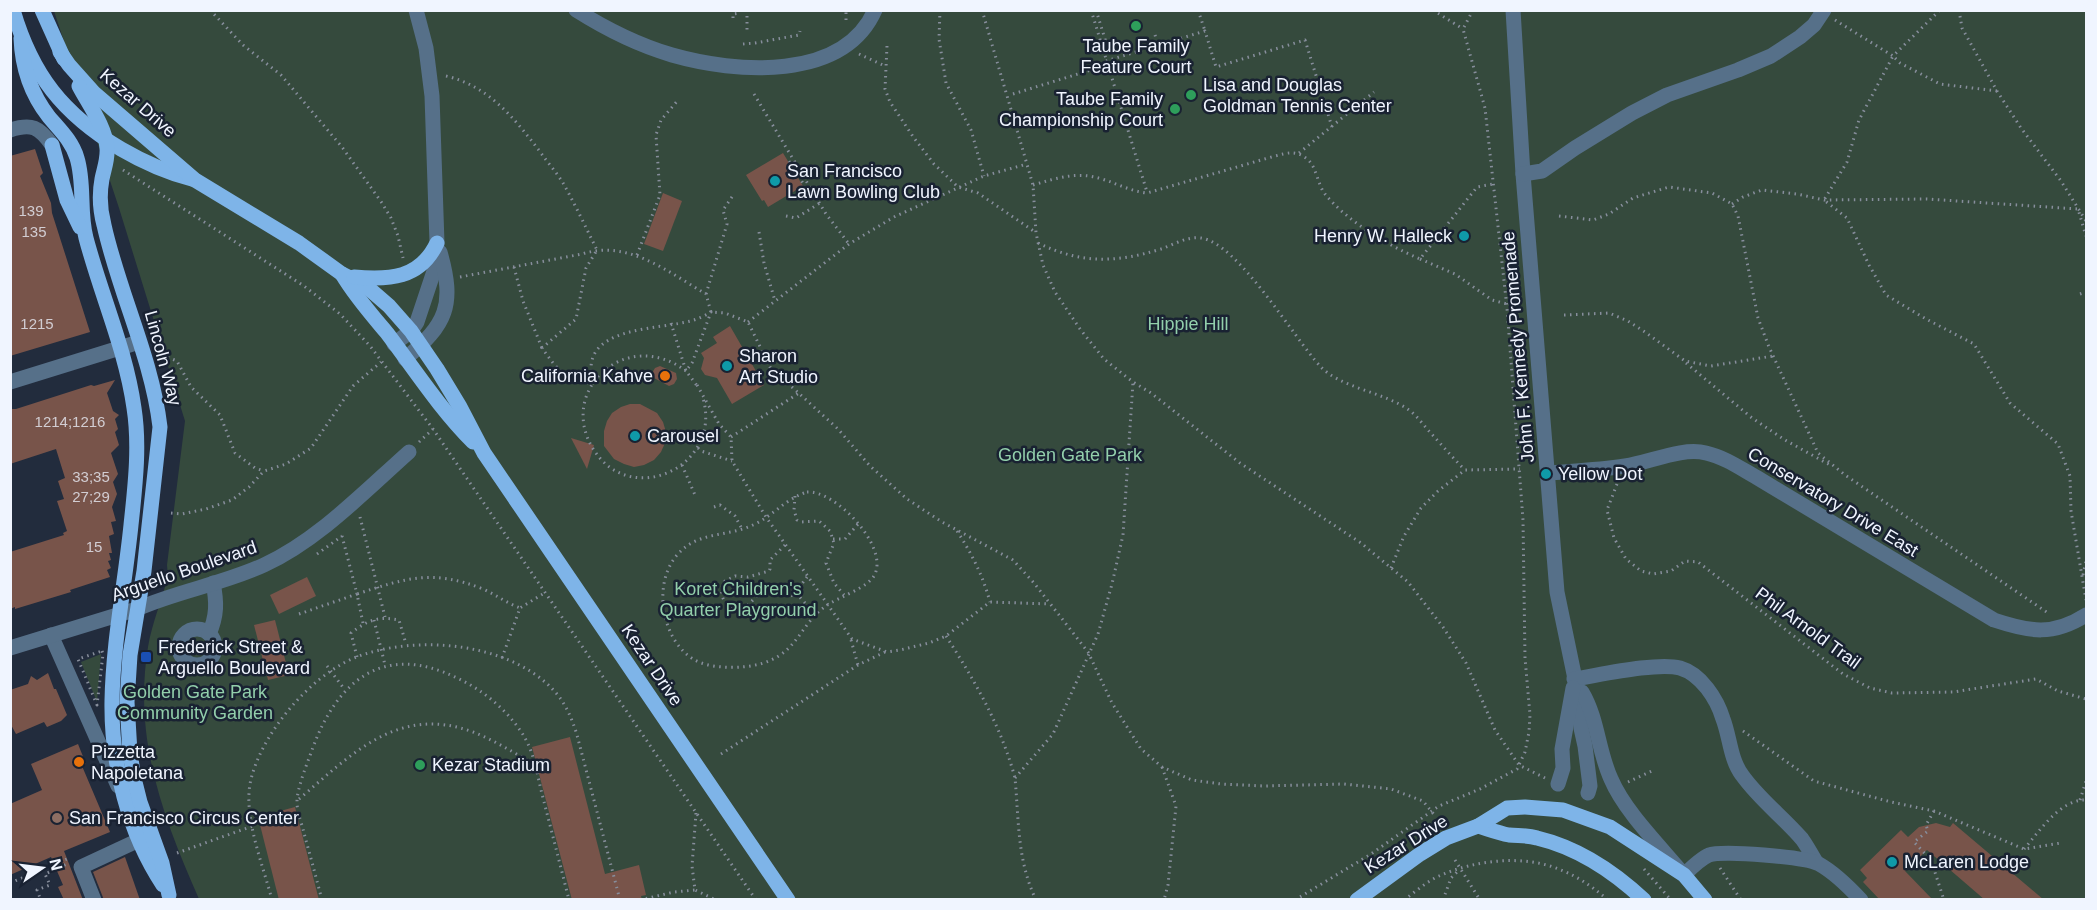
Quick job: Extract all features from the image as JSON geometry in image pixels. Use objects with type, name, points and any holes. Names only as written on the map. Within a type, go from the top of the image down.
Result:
[{"type":"main road","points":[[13,10],[21,38],[22,60],[35,95],[49,117],[72,144],[77,157],[82,218],[86,237],[120,348],[134,408],[136,441],[132,514],[113,677],[112,719],[115,754],[127,806],[152,868],[170,897]]},
{"type":"main road","points":[[42,10],[60,52],[96,117],[105,140]]},
{"type":"main road","name":"Kezar Drive","points":[[21,38],[45,80],[65,107],[89,129],[148,165],[166,173],[195,180]]},
{"type":"main road","name":"Kezar Drive","points":[[60,52],[94,93],[195,180],[299,243],[342,274],[366,286],[411,331],[449,388],[484,453],[788,900]]},
{"type":"main road","name":"Lincoln Way","points":[[105,140],[107,158],[100,196],[104,228],[139,342],[158,410],[160,428],[145,562],[128,674],[127,702],[130,753],[140,802],[162,863],[170,897]]},
{"type":"main road","points":[[52,145],[67,200],[86,237]]},
{"type":"main road","points":[[342,274],[376,278],[405,274],[427,260],[437,243]]},
{"type":"main road","name":"Kezar Drive","points":[[342,274],[355,295],[449,418],[484,453]]},
{"type":"main road","name":"Kezar Drive","points":[[1357,900],[1433,846],[1478,826],[1507,808],[1526,807],[1563,810],[1610,827],[1684,875],[1705,900]]},
{"type":"main road","name":"Kezar Drive","points":[[1478,826],[1510,835],[1539,838],[1571,849],[1614,874],[1644,900]]},
{"type":"street","points":[[394,344],[411,331],[417,322],[434,271],[437,243],[429,71],[416,10]]},
{"type":"street","points":[[576,10],[628,38],[674,55],[728,65],[766,67],[816,60],[840,51],[859,36],[875,10]]},
{"type":"street","name":"John F. Kennedy Promenade","points":[[1513,10],[1523,174],[1557,592],[1580,703],[1581,728],[1590,786],[1588,793]]},
{"type":"street","points":[[1523,174],[1542,171],[1632,113],[1667,95],[1754,64],[1779,51],[1814,25],[1824,12]]},
{"type":"street","points":[[10,129],[30,126],[44,134],[52,145]]},
{"type":"street","points":[[405,359],[421,346],[443,318],[446,305],[446,280],[437,243]]},
{"type":"street","points":[[10,382],[139,342]]},
{"type":"street","name":"Arguello Boulevard","points":[[10,648],[137,609],[158,600],[241,574],[278,558],[340,512],[409,452]]},
{"type":"street","name":"Conservatory Drive East","points":[[1548,473],[1626,466],[1682,452],[1707,453],[1726,460],[1756,477],[1994,620],[2042,631],[2066,626],[2086,615]]},
{"type":"street","points":[[209,634],[217,600],[213,583]]},
{"type":"street","points":[[51,635],[127,806]]},
{"type":"street","points":[[1574,679],[1657,667],[1680,668],[1693,675],[1707,688],[1723,718],[1740,774],[1803,840],[1816,862]]},
{"type":"street","points":[[1574,679],[1596,701],[1602,718]]},
{"type":"street","name":"John F. Kennedy Promenade","points":[[1552,782],[1563,768],[1562,749],[1574,679]]},
{"type":"street","name":"John F. Kennedy Promenade","points":[[1574,679],[1589,704],[1606,767],[1621,786],[1629,810],[1684,875]]},
{"type":"street","points":[[94,900],[81,867],[140,840]]},
{"type":"street","points":[[1684,875],[1710,855],[1754,855],[1816,862],[1834,873],[1861,900]]},
{"type":"path","points":[[210,10],[243,45],[281,75],[342,147],[391,218],[401,245],[405,274]]},
{"type":"path","points":[[632,10],[632,16]]},
{"type":"path","points":[[733,18],[733,14],[740,14],[740,10]]},
{"type":"path","points":[[747,10],[747,34]]},
{"type":"path","points":[[940,10],[939,39],[946,83],[971,130],[984,176]]},
{"type":"path","points":[[982,10],[1033,185],[1036,233],[1043,265],[1061,302],[1080,329],[1104,359],[1133,382],[1151,393],[1240,463],[1361,543],[1408,582],[1443,627],[1466,663],[1495,730],[1519,765],[1552,782]]},
{"type":"path","points":[[1091,10],[1147,192]]},
{"type":"path","points":[[1096,10],[1109,52],[1118,50],[1117,46]]},
{"type":"path","points":[[1198,10],[1216,67],[1305,40],[1332,127]]},
{"type":"path","points":[[1295,900],[1371,854],[1432,810],[1480,789],[1517,769],[1525,752],[1529,732],[1520,468],[1507,304],[1485,108],[1463,29],[1433,10]]},
{"type":"path","points":[[1463,29],[1473,10]]},
{"type":"path","points":[[1824,200],[1847,162],[1859,120],[1893,56],[1940,10]]},
{"type":"path","points":[[1959,10],[1962,28],[1997,91],[2020,128],[2061,181],[2086,220]]},
{"type":"path","points":[[846,11],[851,15]]},
{"type":"path","points":[[846,11],[846,20]]},
{"type":"path","points":[[1824,12],[1893,56],[1900,63],[1940,84],[1997,91]]},
{"type":"path","points":[[742,44],[799,35],[800,31]]},
{"type":"path","points":[[1012,94],[1187,34],[1205,31]]},
{"type":"path","points":[[1155,35],[1158,45]]},
{"type":"path","points":[[887,46],[885,89],[890,102],[934,164],[958,187],[978,193],[1036,233]]},
{"type":"path","points":[[1126,47],[1128,54]]},
{"type":"path","points":[[859,54],[885,66]]},
{"type":"path","points":[[429,71],[458,78],[480,89],[499,104],[525,132],[562,182],[597,250]]},
{"type":"path","points":[[1299,153],[1374,92]]},
{"type":"path","points":[[754,94],[820,203],[849,244]]},
{"type":"path","points":[[637,255],[660,195],[656,135],[661,120],[679,99]]},
{"type":"path","points":[[1033,185],[1063,176],[1088,175],[1129,190],[1147,192],[1275,156],[1291,152],[1299,153],[1310,161],[1324,193],[1344,212],[1396,249],[1455,274],[1492,300],[1507,304]]},
{"type":"path","points":[[789,163],[807,190],[811,188]]},
{"type":"path","points":[[748,322],[849,244],[894,217],[984,176],[1027,164]]},
{"type":"path","points":[[119,168],[304,286],[340,314],[381,361],[433,429],[756,900]]},
{"type":"path","points":[[1420,259],[1477,187],[1493,184]]},
{"type":"path","points":[[1559,216],[1593,220],[1609,214],[1633,198],[1669,187],[1712,193],[1732,204],[1738,216],[1758,318],[1773,356],[1818,453],[1837,469]]},
{"type":"path","points":[[1732,204],[1762,190],[1824,200],[1927,199],[2078,209]]},
{"type":"path","points":[[686,371],[692,363],[711,312],[706,294],[727,224],[723,210],[734,194]]},
{"type":"path","points":[[1824,200],[1846,218],[1886,295],[1926,320],[1974,344],[2010,403],[2058,444],[2070,476],[2071,511],[2086,602]]},
{"type":"path","points":[[786,216],[796,218],[820,203]]},
{"type":"path","points":[[2078,209],[2086,236]]},
{"type":"path","points":[[759,232],[764,263],[775,301]]},
{"type":"path","points":[[1038,243],[1080,259],[1098,260],[1161,249],[1201,238],[1216,244],[1231,256],[1255,282],[1322,368],[1351,386],[1386,397],[1411,411],[1465,470]]},
{"type":"path","points":[[543,348],[576,319],[586,268],[597,250]]},
{"type":"path","points":[[446,280],[597,250],[642,256],[706,294]]},
{"type":"path","points":[[513,267],[543,348],[561,374],[579,383],[593,383]]},
{"type":"path","points":[[2080,294],[2086,292]]},
{"type":"path","points":[[593,383],[590,371],[594,352],[606,341],[638,330],[693,320],[711,312],[725,313],[748,322],[770,367],[838,429],[870,466],[907,499],[1013,560],[1088,652],[1112,703],[1141,748],[1162,767],[1192,780],[1221,784],[1263,786],[1344,784],[1391,789],[1423,801],[1436,817]]},
{"type":"path","points":[[1564,315],[1609,313],[1646,332],[1752,418],[1785,440],[1837,469],[2066,626]]},
{"type":"path","points":[[671,323],[686,371]]},
{"type":"path","points":[[162,355],[172,357],[177,361],[192,387],[220,416],[235,453],[255,468],[264,471]]},
{"type":"path","points":[[697,385],[704,400],[706,417],[703,434],[698,447],[682,465],[669,473],[645,478],[629,476],[607,464],[592,448],[584,422],[585,406],[593,383],[611,365],[634,356],[658,357],[673,362],[686,371],[697,385],[719,424],[730,437],[732,461],[766,517],[850,638],[858,665]]},
{"type":"path","points":[[1685,362],[1711,366],[1773,356]]},
{"type":"path","points":[[171,513],[182,514],[206,509],[232,500],[249,488],[264,471],[286,464],[310,448],[318,440],[353,386],[381,361]]},
{"type":"path","points":[[1015,778],[1053,734],[1098,634],[1104,614],[1123,535],[1133,382]]},
{"type":"path","points":[[730,437],[799,393]]},
{"type":"path","points":[[698,447],[701,451],[732,461]]},
{"type":"path","points":[[682,465],[695,495]]},
{"type":"path","name":"Phil Arnold Trail","points":[[1626,466],[1607,510],[1614,538],[1626,559],[1641,571],[1653,574],[1671,571],[1685,561],[1698,562],[1843,674],[1870,688],[1892,693],[1953,692],[2036,679],[2058,692],[2086,699]]},
{"type":"path","points":[[1391,568],[1404,536],[1422,508],[1438,491],[1465,470],[1520,468]]},
{"type":"path","points":[[813,492],[824,496],[859,524],[876,558],[874,577],[815,614],[790,648],[779,656],[759,665],[735,667],[703,664],[681,649],[671,632],[664,609],[663,586],[670,566],[676,555],[693,541],[709,535],[742,529],[766,517],[795,496],[813,492]]},
{"type":"path","points":[[795,496],[794,510],[797,520],[821,522],[827,527],[833,539],[833,546],[826,563],[836,587],[844,595]]},
{"type":"path","points":[[714,507],[720,505],[727,509],[738,519],[742,529]]},
{"type":"path","points":[[363,623],[340,512],[359,514],[385,617]]},
{"type":"path","points":[[833,539],[845,539],[859,524]]},
{"type":"path","points":[[957,529],[974,557],[990,602]]},
{"type":"path","points":[[786,545],[770,560],[770,570],[748,577],[737,575],[728,578],[724,583],[722,595],[726,603],[738,609],[750,604],[769,586],[778,587],[791,596],[796,593],[807,577]]},
{"type":"path","points":[[2083,577],[2086,561]]},
{"type":"path","points":[[299,614],[377,587],[421,576],[453,578],[485,590],[520,608]]},
{"type":"path","points":[[502,658],[520,608],[546,592]]},
{"type":"path","points":[[796,593],[815,614]]},
{"type":"path","points":[[721,754],[858,665],[887,651],[929,643],[946,636],[990,602],[1050,604]]},
{"type":"path","points":[[796,615],[806,603]]},
{"type":"path","points":[[357,657],[351,633],[363,623],[385,617],[399,620],[406,645]]},
{"type":"path","points":[[374,620],[385,665]]},
{"type":"path","points":[[946,636],[990,711],[1015,778],[1021,858],[1028,883],[1036,900]]},
{"type":"path","points":[[850,638],[887,651]]},
{"type":"path","points":[[272,900],[249,810],[249,792],[258,760],[283,717],[308,691],[331,672],[357,657],[406,645],[451,645],[502,658],[529,672],[560,698],[573,722],[620,900]]},
{"type":"path","points":[[102,651],[103,654],[97,705],[78,659],[102,651]]},
{"type":"path","points":[[322,900],[297,800],[310,757],[323,723],[345,690],[368,672],[385,665],[403,663],[426,666],[473,686],[495,702],[527,740],[569,900]]},
{"type":"path","points":[[327,666],[345,690]]},
{"type":"path","points":[[1723,718],[1814,782],[1934,811],[2024,849],[2061,843]]},
{"type":"path","points":[[297,800],[366,744],[383,734],[409,726],[436,724],[466,729],[534,764]]},
{"type":"path","points":[[1162,767],[1176,806],[1168,885],[1164,900]]},
{"type":"path","points":[[1621,786],[1654,770]]},
{"type":"path","points":[[2080,800],[2086,781]]},
{"type":"path","points":[[2024,849],[2066,806],[2086,800]]},
{"type":"path","points":[[1934,811],[1926,825],[1928,831],[1914,842],[1931,860],[1946,900]]},
{"type":"path","points":[[695,890],[692,866],[696,812]]},
{"type":"path","points":[[177,854],[253,826]]},
{"type":"path","points":[[10,883],[65,860]]},
{"type":"path","points":[[1455,860],[1480,900]]},
{"type":"path","points":[[1404,900],[1438,877],[1477,864],[1508,861],[1546,865],[1569,873],[1608,900]]},
{"type":"path","points":[[1716,862],[1741,900]]},
{"type":"path","points":[[36,900],[40,898],[37,890],[50,885],[45,873],[63,866]]},
{"type":"path","points":[[1443,900],[1452,878],[1460,869]]},
{"type":"path","points":[[640,900],[674,891],[695,890],[716,900]]},
{"type":"green space","name":"Golden Gate Park","points":[[54,11],[2086,11],[2086,899],[199,899],[174,838],[154,777],[148,746],[144,681],[152,629],[168,576],[167,565],[185,421],[119,208]]},
{"type":"green space","points":[[101,654],[97,702],[81,662]]},
{"type":"building","points":[[35,149],[43,173],[40,176],[51,203],[52,213],[90,332],[10,356],[10,156]]},
{"type":"building","name":"San Francisco Lawn Bowling Club","points":[[783,153],[803,186],[768,207],[746,175]]},
{"type":"building","points":[[663,193],[682,201],[663,251],[644,244]]},
{"type":"building","name":"Sharon Art Studio","points":[[730,326],[764,385],[732,404],[717,378],[705,375],[701,369],[704,358],[701,353],[717,343],[713,337]]},
{"type":"building","name":"California Kahve","points":[[660,366],[676,373],[677,379],[674,384],[669,386],[654,378],[652,373]]},
{"type":"building","points":[[115,380],[107,393],[113,411],[119,415],[115,419],[118,429],[115,432],[119,445],[111,453],[118,474],[113,482],[117,494],[112,507],[116,521],[111,522],[114,534],[109,536],[112,553],[109,553],[111,560],[108,561],[111,568],[107,570],[110,577],[70,590],[71,592],[10,609],[10,552],[64,535],[63,533],[67,531],[57,501],[64,499],[58,481],[65,478],[56,449],[10,464],[10,409]]},
{"type":"building","name":"Carousel","points":[[630,404],[640,404],[657,413],[666,432],[665,443],[654,460],[634,467],[614,459],[604,446],[607,421],[612,413]]},
{"type":"building","points":[[571,438],[594,445],[587,469]]},
{"type":"building","points":[[307,577],[316,596],[279,614],[270,595]]},
{"type":"building","points":[[275,620],[289,675],[268,680],[254,625]]},
{"type":"building","points":[[48,673],[67,715],[61,721],[47,727],[44,722],[16,734],[10,723],[10,690],[28,684],[31,676],[37,680]]},
{"type":"building","points":[[570,737],[605,874],[639,865],[646,895],[641,896],[642,900],[572,900],[532,747]]},
{"type":"building","name":"San Francisco Circus Center","points":[[78,744],[86,764],[82,766],[110,832],[64,851],[83,900],[64,900],[58,887],[63,885],[51,857],[10,875],[10,804],[42,790],[31,764]]},
{"type":"building","points":[[295,807],[319,900],[279,900],[258,817]]},
{"type":"building","points":[[1936,823],[1950,827],[1953,823],[2044,900],[1985,900],[1927,850],[1905,871],[1933,900],[1880,900],[1863,882],[1867,878],[1860,870],[1901,830],[1908,837],[1919,827]]},
{"type":"building","points":[[125,857],[140,900],[104,900],[93,872]]},
{"type":"place","name":"Taube Family Feature Court","points":[[1136,26]]},
{"type":"place","name":"Lisa and Douglas Goldman Tennis Center","points":[[1191,95]]},
{"type":"place","name":"Taube Family Championship Court","points":[[1175,109]]},
{"type":"place","name":"San Francisco Lawn Bowling Club","points":[[775,181]]},
{"type":"place","name":"Henry W. Halleck","points":[[1464,236]]},
{"type":"place","name":"Sharon Art Studio","points":[[727,366]]},
{"type":"place","name":"California Kahve","points":[[665,376]]},
{"type":"place","name":"Carousel","points":[[635,436]]},
{"type":"place","name":"Yellow Dot","points":[[1546,474]]},
{"type":"place","name":"Frederick Street & Arguello Boulevard","points":[[146,657]]},
{"type":"place","name":"Pizzetta Napoletana","points":[[79,762]]},
{"type":"place","name":"Kezar Stadium","points":[[420,765]]},
{"type":"place","name":"San Francisco Circus Center","points":[[57,818]]},
{"type":"place","name":"McLaren Lodge","points":[[1892,862]]},
{"type":"park label","name":"Hippie Hill","points":[[1188,324]]},
{"type":"park label","name":"Koret Children's Quarter Playground","points":[[738,599]]},
{"type":"park label","name":"Golden Gate Park Community Garden","points":[[195,702]]}]
